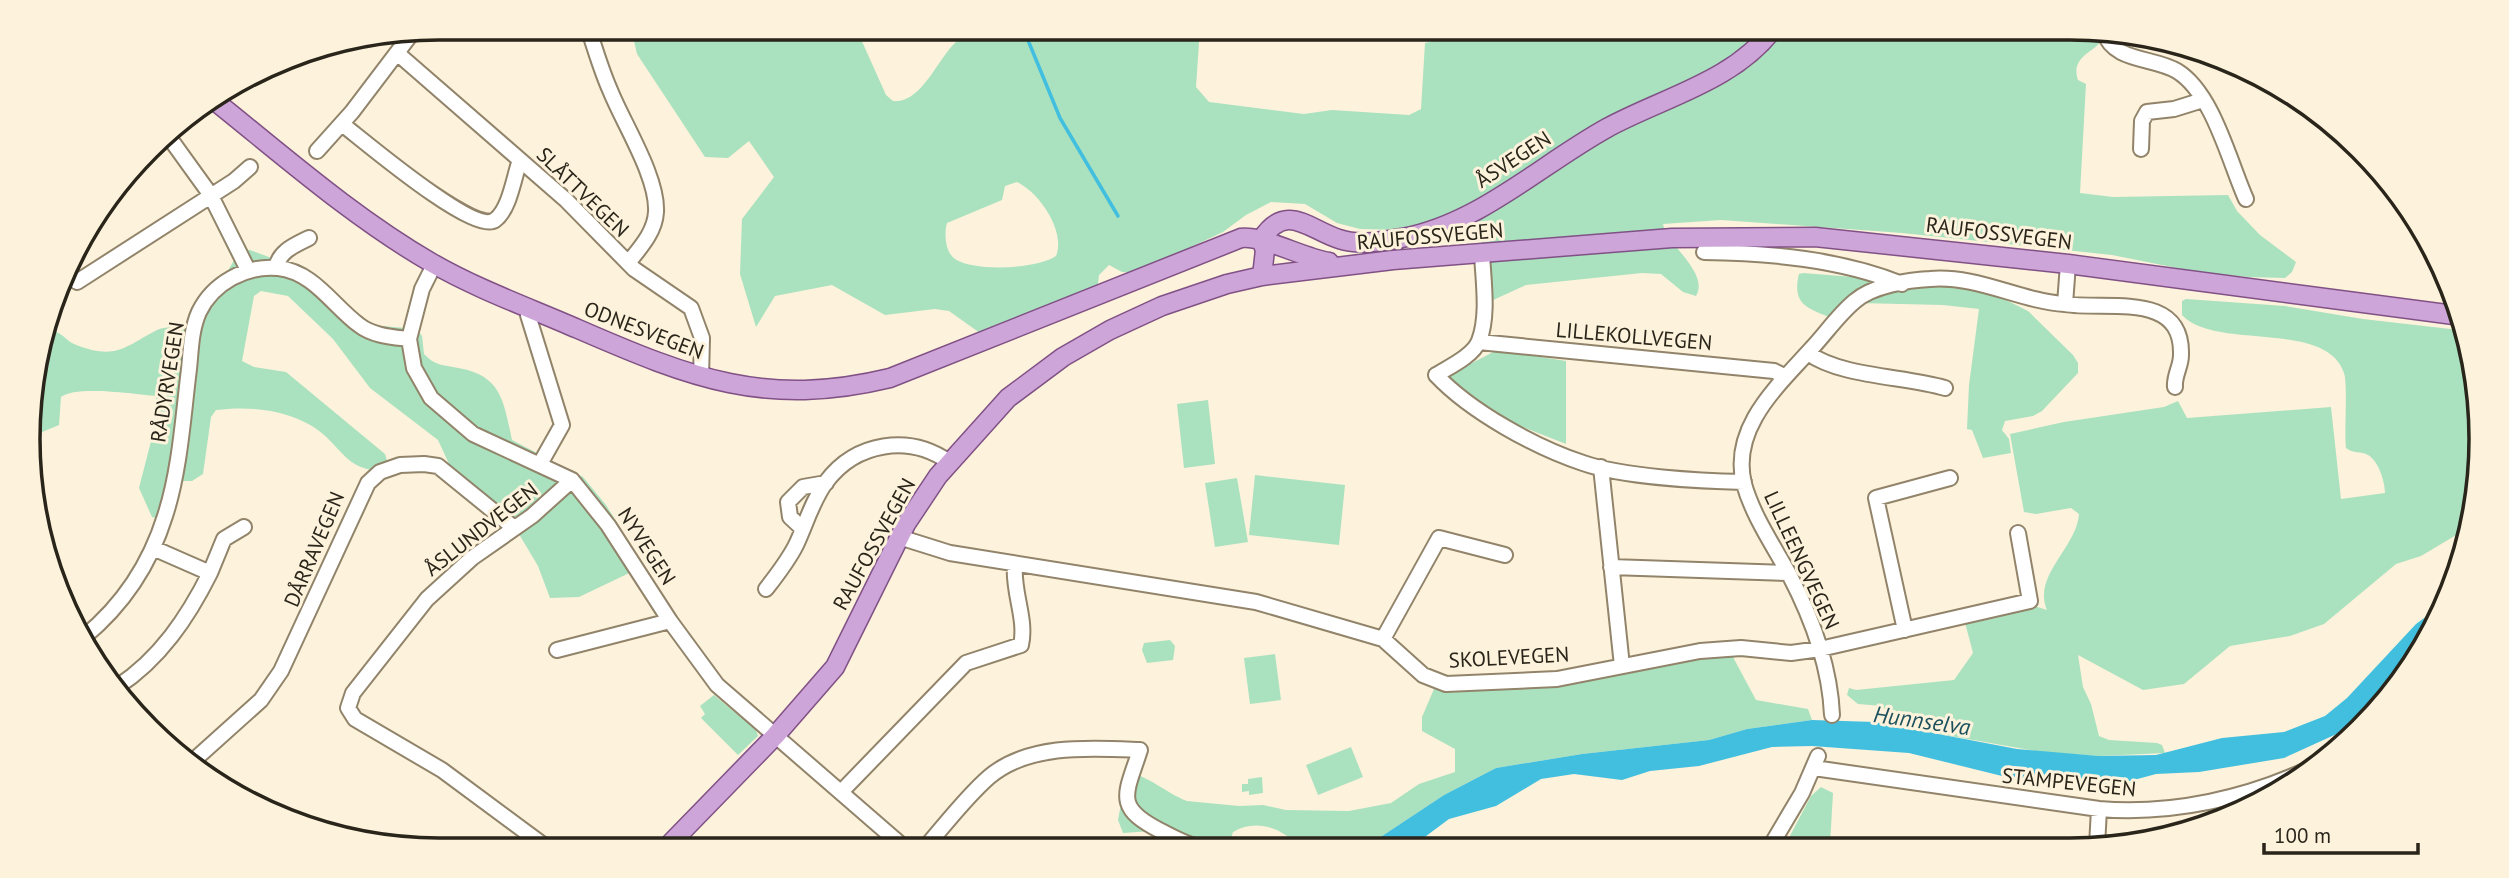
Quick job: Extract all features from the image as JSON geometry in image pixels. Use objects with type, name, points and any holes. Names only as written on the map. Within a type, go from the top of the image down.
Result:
[{"type":"main road","name":"ÅSVEGEN","points":[[1268,243],[1271,227],[1287,220],[1299,221],[1340,240],[1354,242],[1419,235],[1464,218],[1608,127],[1740,63],[1762,40]]},
{"type":"main road","name":"ODNESVEGEN","points":[[220,105],[313,180],[434,265],[651,361],[701,377],[779,391],[825,391],[879,380],[1237,239],[1248,237],[1268,243]]},
{"type":"main road","name":"RAUFOSSVEGEN","points":[[675,838],[775,736],[835,667],[899,537],[949,462],[1008,398],[1074,350],[1110,330],[1162,306],[1227,284],[1270,275],[1482,253],[1672,238],[1815,236],[2068,264],[2449,314]]},
{"type":"main road","points":[[1270,275],[1265,250],[1268,243],[1309,258],[1353,265]]},
{"type":"street","points":[[592,40],[608,86],[646,170],[656,200],[656,213],[650,233],[628,263]]},
{"type":"street","points":[[317,151],[342,124],[405,42]]},
{"type":"street","points":[[2109,43],[2127,55],[2177,71],[2196,88],[2246,199]]},
{"type":"street","name":"SLÅTTVEGEN","points":[[397,53],[566,200],[628,263],[691,308],[702,338],[701,377]]},
{"type":"street","points":[[2141,149],[2142,121],[2147,112],[2174,109],[2203,100]]},
{"type":"street","points":[[342,124],[432,193],[472,218],[486,223],[494,221],[502,213],[520,160]]},
{"type":"street","points":[[173,142],[210,194],[248,270]]},
{"type":"street","points":[[78,282],[210,194],[234,181],[250,167]]},
{"type":"street","points":[[276,268],[277,262],[288,248],[309,238]]},
{"type":"street","points":[[1704,252],[1754,253],[1837,265],[1902,284]]},
{"type":"street","points":[[1482,253],[1484,294],[1479,342],[1468,354],[1436,375],[1453,393],[1484,415],[1583,463],[1713,482],[1744,482]]},
{"type":"street","points":[[2065,304],[2068,264]]},
{"type":"street","name":"NYVEGEN","points":[[434,265],[422,289],[409,339],[414,368],[422,388],[444,412],[473,434],[572,481],[608,525],[670,621],[717,685],[894,838]]},
{"type":"street","name":"RÅDYRVEGEN","points":[[90,632],[105,620],[127,593],[153,548],[171,492],[192,337],[198,313],[214,291],[248,270],[276,268],[298,274],[314,284],[370,332],[409,339]]},
{"type":"street","name":"LILLEENGVEGEN","points":[[1832,715],[1820,649],[1788,573],[1756,515],[1744,482],[1748,432],[1765,399],[1855,300],[1871,292],[1930,279],[1971,281],[2035,300],[2089,308],[2141,306],[2161,312],[2179,338],[2181,357],[2175,376],[2175,387]]},
{"type":"street","points":[[528,315],[562,425],[540,464]]},
{"type":"street","name":"LILLEKOLLVEGEN","points":[[1479,342],[1686,361],[1774,371],[1784,376]]},
{"type":"street","points":[[1808,353],[1818,360],[1840,367],[1911,379],[1945,388]]},
{"type":"street","points":[[766,589],[783,569],[826,483],[859,453],[887,445],[906,444],[923,448],[949,462]]},
{"type":"street","name":"DÅRRAVEGEN","points":[[198,757],[261,701],[281,671],[307,618],[355,505],[373,477],[400,466],[438,466],[513,527]]},
{"type":"street","points":[[1601,467],[1622,666]]},
{"type":"street","points":[[1905,630],[1876,498],[1950,478]]},
{"type":"street","name":"ÅSLUNDVEGEN","points":[[534,838],[449,775],[350,714],[348,708],[353,693],[427,599],[572,481]]},
{"type":"street","points":[[803,529],[790,517],[788,502],[803,487],[826,483]]},
{"type":"street","points":[[123,682],[156,655],[170,638],[195,602],[224,540],[244,527]]},
{"type":"street","name":"SKOLEVEGEN","points":[[899,537],[950,553],[1256,602],[1383,639],[1423,675],[1446,684],[1557,679],[1700,651],[1741,648],[1791,653],[1820,649],[2030,601],[2018,533]]},
{"type":"street","points":[[1383,639],[1439,538],[1506,555]]},
{"type":"street","points":[[153,548],[210,573]]},
{"type":"street","points":[[842,791],[966,663],[1021,645],[1023,634],[1014,583],[1015,564]]},
{"type":"street","points":[[1611,567],[1788,573]]},
{"type":"street","points":[[557,650],[670,621]]},
{"type":"street","points":[[934,838],[991,776],[1023,758],[1068,749],[1140,750],[1127,788],[1128,808],[1134,817],[1175,838]]},
{"type":"street","name":"STAMPEVEGEN","points":[[1775,838],[1816,762],[2099,809],[2147,811],[2232,796],[2267,785]]},
{"type":"street","points":[[2097,837],[2099,809]]},
{"type":"green space","points":[[634,40],[861,40],[886,95],[893,101],[912,96],[959,40],[1199,40],[1196,87],[1209,102],[1304,114],[1332,110],[1409,115],[1421,109],[1425,43],[1437,40],[2096,41],[2101,42],[2081,59],[2076,71],[2078,80],[2086,84],[2080,193],[2113,197],[2228,195],[2237,211],[2260,235],[2296,262],[2292,272],[2285,278],[2248,277],[2197,272],[2112,255],[1902,233],[1721,220],[1663,224],[1671,240],[1693,268],[1699,287],[1696,296],[1683,292],[1661,274],[1642,273],[1526,285],[1491,301],[1490,263],[1476,228],[1438,224],[1404,230],[1360,229],[1337,223],[1305,204],[1271,202],[1246,215],[1223,232],[1136,273],[1122,272],[1109,265],[1099,275],[1096,300],[987,338],[949,311],[935,309],[885,315],[832,285],[775,296],[756,327],[740,274],[742,219],[774,177],[749,141],[728,158],[705,157],[637,54]],"holes":[[[1017,182],[1034,195],[1054,225],[1058,246],[1056,256],[1035,264],[990,267],[964,263],[949,252],[946,242],[947,223],[1002,200],[1005,186]]]},
{"type":"green space","points":[[240,250],[250,250],[304,270],[324,282],[370,325],[417,329],[422,336],[424,354],[431,360],[481,375],[497,390],[506,412],[512,440],[583,477],[606,505],[644,566],[579,597],[550,598],[538,566],[513,524],[450,466],[438,440],[370,388],[333,339],[288,296],[261,291],[254,296],[242,361],[254,367],[286,372],[385,454],[390,471],[362,468],[345,457],[312,426],[290,416],[241,408],[216,410],[211,417],[203,474],[192,481],[173,481],[161,500],[156,518],[152,517],[139,488],[157,418],[156,396],[106,391],[68,393],[61,397],[59,425],[40,433],[44,387],[55,332],[88,349],[110,352],[119,350],[157,330],[189,323],[226,274]]},
{"type":"green space","points":[[1799,274],[1980,287],[2028,311],[2073,355],[2078,363],[2078,373],[2042,411],[2033,416],[2005,421],[2002,430],[2009,439],[2011,453],[1983,458],[1972,430],[1967,429],[1969,385],[1979,309],[1943,305],[1858,303],[1835,319],[1811,309],[1800,300],[1797,285]]},
{"type":"green space","points":[[2186,299],[2285,306],[2363,319],[2453,329],[2465,387],[2469,439],[2465,491],[2457,535],[2421,556],[2396,564],[2324,624],[2290,636],[2230,646],[2184,684],[2143,690],[2078,655],[2083,687],[2091,704],[2099,736],[2109,740],[2157,743],[2162,745],[2165,753],[2099,756],[2041,752],[1883,724],[1885,710],[1882,706],[1858,704],[1847,695],[1849,688],[1856,690],[1954,680],[1973,653],[1963,615],[2028,604],[2047,610],[2045,585],[2071,538],[2079,514],[2071,508],[2036,514],[2024,512],[2010,434],[2064,422],[2164,407],[2178,401],[2187,418],[2331,407],[2341,499],[2385,493],[2381,472],[2372,458],[2346,448],[2345,379],[2333,356],[2316,346],[2294,340],[2219,332],[2198,326],[2182,315],[2182,301]]},
{"type":"green space","points":[[1497,350],[1566,361],[1566,444],[1497,417],[1449,381],[1451,374]]},
{"type":"green space","points":[[1208,400],[1215,464],[1184,468],[1177,404]]},
{"type":"green space","points":[[1255,475],[1345,485],[1339,545],[1249,535]]},
{"type":"green space","points":[[1237,478],[1248,542],[1215,547],[1205,483]]},
{"type":"green space","points":[[1170,640],[1175,646],[1173,660],[1147,663],[1142,650],[1144,643]]},
{"type":"green space","points":[[1733,649],[1734,659],[1756,700],[1808,709],[1812,720],[1747,729],[1709,740],[1582,754],[1496,768],[1444,795],[1379,838],[1290,838],[1269,827],[1251,826],[1233,832],[1231,838],[1166,838],[1151,831],[1123,833],[1118,820],[1127,772],[1143,777],[1187,801],[1239,806],[1263,805],[1286,810],[1349,811],[1391,803],[1419,784],[1455,772],[1455,749],[1422,731],[1422,717],[1434,689],[1573,674]]},
{"type":"green space","points":[[1275,654],[1281,700],[1250,704],[1244,658]]},
{"type":"green space","points":[[714,695],[756,730],[758,736],[738,755],[701,718],[705,714],[700,706]]},
{"type":"green space","points":[[1351,747],[1363,777],[1318,795],[1306,765]]},
{"type":"green space","points":[[1262,777],[1263,793],[1249,795],[1249,791],[1242,792],[1242,784],[1248,784],[1248,779]]},
{"type":"green space","points":[[1821,787],[1833,793],[1830,838],[1789,838],[1811,796]]},
{"type":"water","points":[[2428,615],[2402,661],[2352,721],[2340,733],[2284,758],[2199,772],[2156,774],[2119,784],[2099,784],[2002,776],[1909,753],[1812,746],[1772,747],[1699,766],[1650,771],[1622,780],[1574,774],[1541,779],[1496,806],[1449,819],[1423,838],[1379,838],[1444,795],[1496,768],[1582,754],[1709,740],[1747,729],[1812,720],[1875,722],[2017,749],[2099,756],[2156,755],[2222,738],[2284,732],[2325,716],[2347,698],[2416,624]]},
{"type":"waterway","points":[[1028,40],[1060,118],[1118,216]]},
{"type":"water label","name":"Hunnselva","points":[[1922,720]]}]
